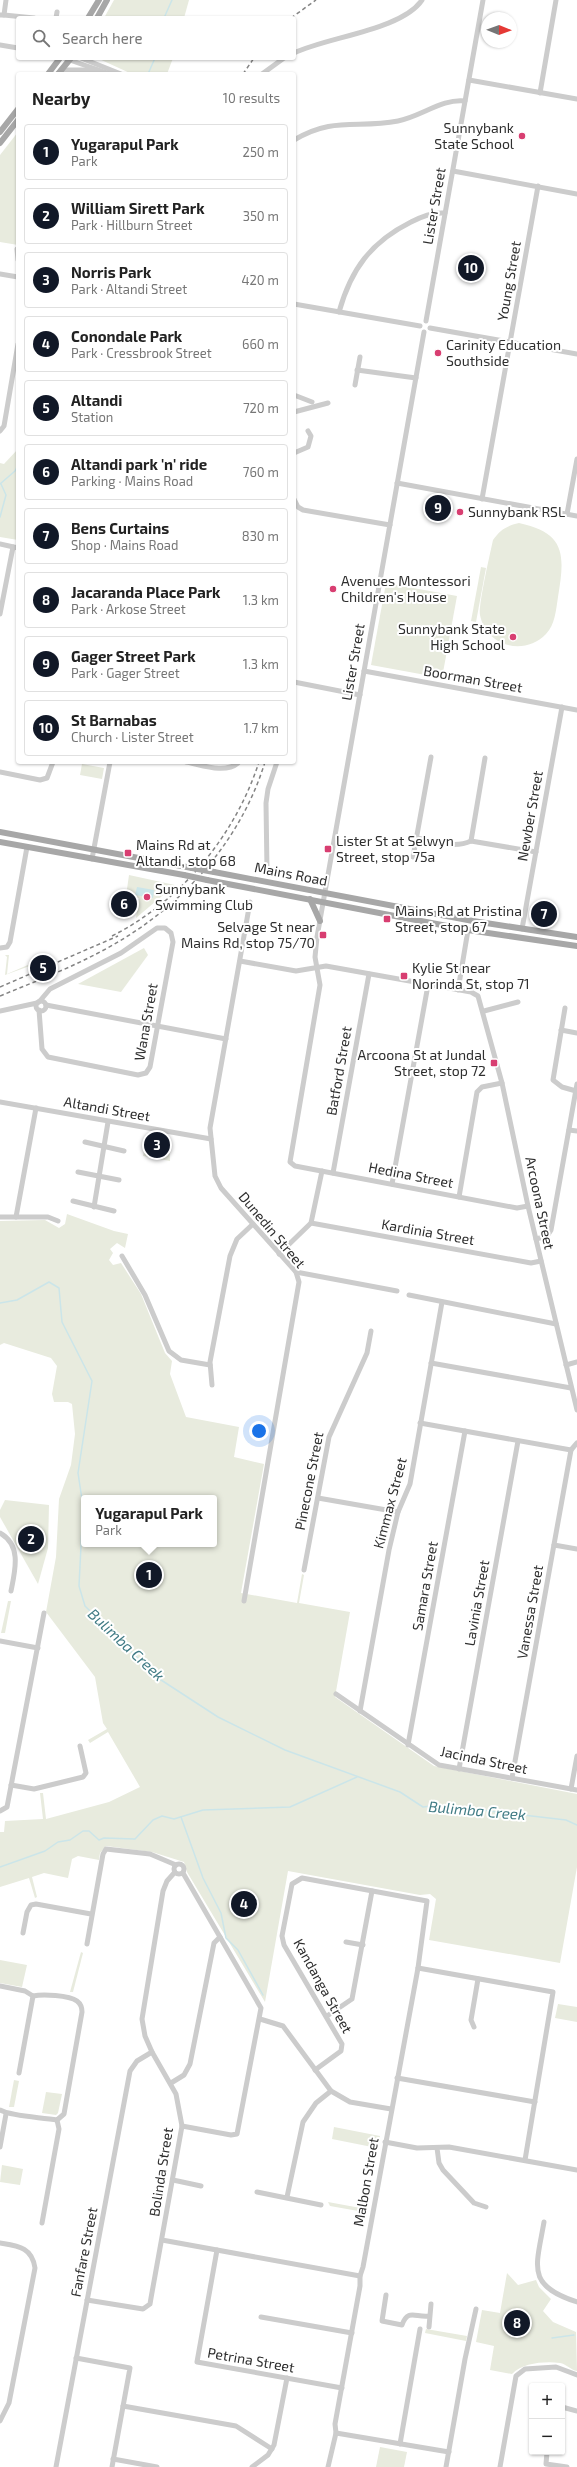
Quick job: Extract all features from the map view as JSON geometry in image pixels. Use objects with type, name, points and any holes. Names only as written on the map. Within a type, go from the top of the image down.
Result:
[{"type":"main road","points":[[89,16],[99,0]]},
{"type":"main road","points":[[98,16],[107,0]]},
{"type":"main road","points":[[50,72],[58,60]]},
{"type":"main road","points":[[60,72],[67,60]]},
{"type":"main road","points":[[0,132],[16,112]]},
{"type":"main road","points":[[0,143],[16,123]]},
{"type":"main road","name":"Mains Road","points":[[0,832],[496,925],[577,937]]},
{"type":"main road","name":"Mains Road","points":[[0,842],[310,899],[468,930],[577,946]]},
{"type":"main road","points":[[310,899],[320,921]]},
{"type":"main road","points":[[495,934],[496,925]]},
{"type":"street","points":[[6,0],[2,15],[16,16]]},
{"type":"street","points":[[296,52],[312,44],[371,30],[413,10],[422,0]]},
{"type":"street","name":"Lister Street","points":[[426,322],[483,0]]},
{"type":"street","points":[[540,92],[556,0]]},
{"type":"street","points":[[0,45],[16,48]]},
{"type":"street","points":[[71,60],[102,71]]},
{"type":"street","points":[[86,60],[116,72]]},
{"type":"street","points":[[265,72],[281,60]]},
{"type":"street","points":[[60,72],[102,71]]},
{"type":"street","points":[[469,80],[577,99]]},
{"type":"street","points":[[296,139],[311,130],[341,123],[372,124],[398,121],[455,100],[465,101]]},
{"type":"street","points":[[453,171],[577,194]]},
{"type":"street","name":"Young Street","points":[[482,499],[538,186]]},
{"type":"street","points":[[340,312],[350,279],[364,258],[378,243],[396,229],[416,219],[433,213],[445,213]]},
{"type":"street","points":[[0,274],[16,277]]},
{"type":"street","points":[[296,304],[420,326],[426,322],[430,328]]},
{"type":"street","points":[[420,326],[420,330],[424,332],[430,328],[577,354]]},
{"type":"street","name":"Lister Street","points":[[290,1162],[319,980],[315,954],[323,902],[424,332]]},
{"type":"street","points":[[1,431],[16,354]]},
{"type":"street","points":[[355,385],[360,357]]},
{"type":"street","points":[[357,370],[416,378]]},
{"type":"street","points":[[296,396],[312,402]]},
{"type":"street","points":[[296,411],[328,403]]},
{"type":"street","points":[[296,452],[308,447],[311,436],[308,431]]},
{"type":"street","points":[[567,514],[577,459]]},
{"type":"street","points":[[397,484],[577,516]]},
{"type":"street","points":[[296,503],[298,507],[303,510],[390,525]]},
{"type":"street","points":[[0,544],[15,547],[0,614]]},
{"type":"street","name":"Boorman Street","points":[[364,671],[577,710]]},
{"type":"street","points":[[296,682],[360,695]]},
{"type":"street","name":"Newber Street","points":[[522,929],[562,707]]},
{"type":"street","points":[[413,857],[431,757]]},
{"type":"street","points":[[471,840],[486,758]]},
{"type":"street","points":[[0,772],[40,780],[47,778],[52,764]]},
{"type":"street","points":[[92,859],[110,764]]},
{"type":"street","points":[[197,764],[224,769],[232,768],[237,764]]},
{"type":"street","points":[[267,870],[266,802],[268,789],[276,764]]},
{"type":"street","points":[[417,838],[454,845],[464,844],[471,840],[536,852]]},
{"type":"street","points":[[0,948],[7,947],[10,942],[28,847]]},
{"type":"street","name":"Dunedin Street","points":[[244,1601],[298,1292],[296,1272],[218,1184],[211,1139],[211,1123],[250,902]]},
{"type":"street","name":"Wana Street","points":[[167,929],[173,939],[150,1069],[140,1075],[48,1057],[42,1049],[41,1006],[50,989],[121,953],[155,930],[167,929]]},
{"type":"street","points":[[240,961],[296,971],[316,966],[326,966],[458,990],[468,930]]},
{"type":"street","name":"Batford Street","points":[[333,1173],[369,974]]},
{"type":"street","points":[[392,1184],[428,985]]},
{"type":"street","name":"Arcoona Street","points":[[458,990],[476,994],[481,1001],[484,1011],[502,1082],[528,1206],[577,1410]]},
{"type":"street","points":[[484,1011],[518,1002]]},
{"type":"street","points":[[0,1011],[11,1007],[41,1006],[226,1039]]},
{"type":"street","points":[[565,1008],[553,1080],[562,1088],[576,1091]]},
{"type":"street","points":[[561,1030],[577,1033]]},
{"type":"street","points":[[459,1196],[477,1092],[482,1087],[502,1082]]},
{"type":"street","points":[[536,1239],[547,1236],[550,1230],[577,1084]]},
{"type":"street","name":"Altandi Street","points":[[0,1102],[211,1139]]},
{"type":"street","points":[[16,1217],[36,1108]]},
{"type":"street","points":[[94,1207],[101,1176],[108,1122]]},
{"type":"street","points":[[569,1130],[577,1131]]},
{"type":"street","points":[[85,1142],[124,1151]]},
{"type":"street","name":"Hedina Street","points":[[290,1162],[295,1166],[518,1208],[528,1206]]},
{"type":"street","points":[[279,1254],[311,1223],[322,1171]]},
{"type":"street","points":[[78,1172],[119,1180]]},
{"type":"street","points":[[73,1201],[114,1211]]},
{"type":"street","points":[[0,1217],[48,1217],[58,1221]]},
{"type":"street","name":"Kardinia Street","points":[[311,1223],[531,1263],[541,1261]]},
{"type":"street","points":[[212,1385],[210,1365],[231,1251],[237,1239],[253,1224]]},
{"type":"street","points":[[122,1256],[145,1295],[169,1351],[181,1360],[210,1365]]},
{"type":"street","points":[[296,1272],[397,1291]]},
{"type":"street","points":[[409,1295],[556,1324]]},
{"type":"street","name":"Kimmax Street","points":[[360,1710],[389,1550],[398,1512],[410,1484],[442,1302]]},
{"type":"street","name":"Pinecone Street","points":[[304,1570],[331,1428],[367,1353],[371,1331]]},
{"type":"street","points":[[566,1365],[577,1362]]},
{"type":"street","points":[[431,1363],[571,1388]]},
{"type":"street","points":[[420,1423],[571,1450],[577,1443]]},
{"type":"street","name":"Samara Street","points":[[408,1745],[465,1431]]},
{"type":"street","name":"Lavinia Street","points":[[459,1769],[518,1441]]},
{"type":"street","name":"Vanessa Street","points":[[512,1778],[571,1450]]},
{"type":"street","points":[[318,1498],[398,1512]]},
{"type":"street","points":[[0,1533],[10,1543],[16,1555],[17,1565],[11,1590]]},
{"type":"street","points":[[554,1545],[577,1549]]},
{"type":"street","points":[[0,1811],[6,1807],[11,1785],[44,1613]]},
{"type":"street","points":[[0,1641],[38,1648]]},
{"type":"street","name":"Jacinda Street","points":[[336,1694],[435,1764],[577,1790]]},
{"type":"street","points":[[11,1785],[34,1789],[83,1777],[86,1773],[86,1768],[80,1746]]},
{"type":"street","points":[[571,1789],[577,1756]]},
{"type":"street","points":[[86,1944],[103,1854],[106,1849],[150,1854],[176,1865],[183,1865],[183,1873],[258,2000],[261,2008],[260,2019],[237,2134],[231,2135],[182,2126]]},
{"type":"street","points":[[176,1865],[175,1872],[183,1873]]},
{"type":"street","name":"Bolinda Street","points":[[87,2300],[136,2309],[147,2308],[151,2298],[182,2126],[178,2101],[171,2083],[152,2052],[143,2027],[142,2008],[163,1891],[167,1881],[175,1872]]},
{"type":"street","name":"Kandanga Street","points":[[315,2070],[341,2051],[342,2044],[327,2016],[284,1945],[282,1936],[292,1884],[297,1879],[302,1878],[372,1891]]},
{"type":"street","points":[[327,2016],[352,1999],[372,1891]]},
{"type":"street","name":"Malbon Street","points":[[328,2467],[336,2433],[335,2424],[360,2286],[360,2276],[363,2267],[418,1968],[427,1901],[372,1891]]},
{"type":"street","points":[[23,1933],[27,1912],[31,1905],[36,1904],[92,1914]]},
{"type":"street","points":[[171,2083],[184,2075],[190,2064],[214,1944],[220,1937]]},
{"type":"street","points":[[346,1942],[362,1945]]},
{"type":"street","points":[[418,1968],[553,1992],[525,2160]]},
{"type":"street","points":[[474,2027],[471,2020],[478,1979]]},
{"type":"street","points":[[0,1986],[25,1991],[33,1996],[42,1994],[77,2000],[81,2006],[82,2012],[64,2114],[58,2120]]},
{"type":"street","points":[[19,2073],[33,1996]]},
{"type":"street","points":[[260,2019],[283,2026],[332,2091],[350,2102],[391,2110]]},
{"type":"street","name":"Fanfare Street","points":[[56,2467],[130,2071],[137,2061],[152,2052]]},
{"type":"street","points":[[397,2078],[535,2102]]},
{"type":"street","points":[[287,2197],[303,2122],[316,2103],[332,2091]]},
{"type":"street","points":[[0,2110],[6,2114],[14,2113],[58,2120]]},
{"type":"street","points":[[0,2146],[6,2114]]},
{"type":"street","points":[[42,2223],[59,2129],[58,2120]]},
{"type":"street","points":[[386,2142],[417,2148],[449,2148],[577,2170]]},
{"type":"street","points":[[437,2148],[439,2163],[443,2170],[474,2203],[486,2207]]},
{"type":"street","points":[[173,2180],[201,2186]]},
{"type":"street","points":[[257,2192],[287,2197],[321,2206]]},
{"type":"street","points":[[544,2222],[538,2260],[540,2278],[549,2291],[577,2302]]},
{"type":"street","points":[[162,2240],[360,2276]]},
{"type":"street","points":[[0,2243],[26,2249],[34,2259],[35,2268],[9,2403],[2,2412],[0,2421]]},
{"type":"street","name":"Petrina Street","points":[[217,2250],[197,2362],[342,2388]]},
{"type":"street","points":[[386,2295],[382,2321],[402,2325],[404,2319],[409,2315],[429,2316]]},
{"type":"street","points":[[429,2327],[431,2304]]},
{"type":"street","points":[[446,2467],[465,2359],[476,2309]]},
{"type":"street","points":[[261,2317],[352,2333]]},
{"type":"street","points":[[400,2444],[420,2329]]},
{"type":"street","points":[[76,2358],[130,2368],[112,2467]]},
{"type":"street","points":[[500,2467],[516,2376],[526,2370],[556,2366],[577,2375]]},
{"type":"street","points":[[252,2467],[272,2449],[287,2378]]},
{"type":"street","points":[[123,2406],[236,2426],[272,2449]]},
{"type":"street","points":[[565,2408],[577,2411]]},
{"type":"street","points":[[336,2433],[449,2452]]},
{"type":"street","points":[[547,2455],[545,2466],[567,2467]]},
{"type":"street","points":[[114,2459],[157,2467]]},
{"type":"shaded area","points":[[114,0],[189,0],[185,16],[105,16]]},
{"type":"shaded area","points":[[101,60],[172,60],[168,72],[128,72]]},
{"type":"shaded area","points":[[16,135],[16,245],[0,242],[0,155]]},
{"type":"shaded area","points":[[16,451],[16,540],[0,537],[0,463],[4,464]]},
{"type":"shaded area","points":[[432,496],[447,499],[443,519],[428,517]]},
{"type":"shaded area","points":[[519,523],[534,527],[546,533],[554,540],[559,548],[561,569],[556,612],[549,630],[537,641],[527,645],[517,646],[507,645],[498,641],[490,634],[484,626],[480,615],[480,610],[493,540],[504,529]]},
{"type":"shaded area","points":[[481,567],[486,568],[476,622],[471,621]]},
{"type":"shaded area","points":[[386,583],[457,596],[442,678],[371,665]]},
{"type":"shaded area","points":[[82,764],[104,768],[102,779],[80,775]]},
{"type":"shaded area","name":"Sunnybank Swimming Club","points":[[129,875],[175,885],[136,918],[139,898],[126,896]]},
{"type":"shaded area","points":[[144,948],[148,955],[121,992],[78,984]]},
{"type":"shaded area","points":[[5,955],[9,955],[7,974],[37,961],[38,963],[5,975],[7,957]]},
{"type":"shaded area","points":[[147,1136],[169,1140],[170,1161],[143,1156]]},
{"type":"shaded area","points":[[67,1214],[114,1231],[128,1234],[125,1248],[117,1243],[110,1249],[113,1253],[109,1260],[113,1265],[121,1263],[141,1294],[165,1353],[172,1361],[170,1374],[186,1417],[239,1427],[234,1457],[264,1464],[241,1593],[297,1603],[302,1574],[304,1575],[299,1603],[350,1612],[335,1697],[434,1766],[577,1794],[577,1867],[560,1963],[429,1940],[436,1899],[430,1894],[420,1895],[288,1871],[265,2002],[187,1872],[184,1862],[152,1852],[106,1846],[100,1853],[99,1860],[78,1856],[72,1859],[68,1878],[44,1873],[32,1877],[37,1897],[35,1898],[29,1878],[0,1887],[0,1832],[4,1832],[5,1821],[43,1819],[40,1793],[43,1793],[46,1819],[109,1802],[140,1787],[108,1732],[90,1743],[88,1740],[107,1729],[103,1723],[95,1677],[46,1612],[56,1557],[59,1499],[71,1465],[75,1434],[72,1404],[68,1402],[54,1402],[52,1394],[57,1366],[51,1358],[4,1343],[0,1345],[0,1221],[45,1220],[59,1228],[65,1224]]},
{"type":"shaded area","points":[[5,1500],[49,1505],[48,1548],[38,1584],[0,1517],[0,1510]]},
{"type":"shaded area","points":[[8,1601],[11,1601],[5,1633],[1,1633]]},
{"type":"shaded area","points":[[81,1952],[83,1953],[73,1992],[70,1992]]},
{"type":"shaded area","points":[[0,1960],[27,1965],[22,1987],[0,1983]]},
{"type":"shaded area","points":[[558,2004],[577,2007],[577,2022],[555,2018]]},
{"type":"shaded area","points":[[14,2080],[19,2081],[14,2107],[9,2107]]},
{"type":"shaded area","points":[[46,2092],[62,2094],[58,2113],[56,2115],[42,2113]]},
{"type":"shaded area","points":[[334,2127],[380,2136],[377,2148],[332,2139]]},
{"type":"shaded area","points":[[2,2165],[23,2169],[20,2185],[0,2182]]},
{"type":"shaded area","points":[[328,2202],[366,2209],[365,2215],[364,2212],[330,2206]]},
{"type":"shaded area","points":[[507,2273],[518,2285],[536,2280],[539,2287],[551,2299],[543,2311],[553,2322],[576,2332],[577,2371],[554,2362],[528,2365],[516,2370],[512,2374],[490,2370],[494,2346],[476,2342],[482,2310],[500,2313]]},
{"type":"shaded area","points":[[426,2329],[467,2336],[466,2341],[425,2333]]},
{"type":"shaded area","points":[[380,2447],[407,2452],[404,2467],[376,2467]]},
{"type":"water","points":[[137,887],[154,890],[153,898],[135,895]]},
{"type":"waterway","points":[[165,16],[172,0]]},
{"type":"waterway","points":[[149,72],[154,60]]},
{"type":"waterway","points":[[0,484],[16,469]]},
{"type":"waterway","points":[[0,517],[6,495],[1,484]]},
{"type":"waterway","name":"Bulimba Creek","points":[[0,1303],[17,1300],[49,1282],[59,1288],[62,1322],[92,1381],[78,1473],[81,1495]]},
{"type":"waterway","name":"Bulimba Creek","points":[[81,1546],[79,1586],[85,1606],[158,1678],[218,1717],[285,1750],[400,1792],[423,1807],[439,1805],[566,1820],[577,1825]]},
{"type":"waterway","points":[[0,1867],[45,1851],[58,1842],[70,1840],[83,1831],[89,1831],[99,1840],[104,1838],[135,1839],[153,1820],[162,1816],[174,1819],[203,1810],[290,1807],[357,1777]]},
{"type":"waterway","points":[[181,1817],[203,1878],[221,1913],[226,1938],[238,1950],[263,1995]]},
{"type":"waterway","points":[[552,2338],[574,2335]]},
{"type":"railway","points":[[294,16],[316,0]]},
{"type":"railway","points":[[244,72],[253,60]]},
{"type":"railway","points":[[112,936],[137,922],[161,904],[183,885],[202,864],[236,815],[249,789],[258,764]]},
{"type":"railway","points":[[0,996],[63,970],[100,952],[128,936],[155,917],[179,896],[202,874],[222,848],[239,822],[254,793],[264,764]]},
{"type":"railway","points":[[0,987],[118,936]]},
{"type":"place","name":"Sunnybank State School","points":[[522,136]]},
{"type":"place","name":"St Barnabas","points":[[471,268]]},
{"type":"place","name":"Carinity Education Southside","points":[[438,353]]},
{"type":"place","name":"Gager Street Park","points":[[438,508]]},
{"type":"place","name":"Sunnybank RSL","points":[[460,512]]},
{"type":"place","name":"Avenues Montessori Children's House","points":[[333,589]]},
{"type":"place","name":"Sunnybank State High School","points":[[513,637]]},
{"type":"place","name":"Lister St at Selwyn Street, stop 75a","points":[[328,849]]},
{"type":"place","name":"Mains Rd at Altandi, stop 68","points":[[128,853]]},
{"type":"place","name":"Sunnybank Swimming Club","points":[[147,897]]},
{"type":"place","name":"Altandi park 'n' ride","points":[[124,904]]},
{"type":"place","name":"Bens Curtains","points":[[544,914]]},
{"type":"place","name":"Mains Rd at Pristina Street, stop 67","points":[[387,919]]},
{"type":"place","name":"Selvage St near Mains Rd, stop 75/70","points":[[323,935]]},
{"type":"place","name":"Altandi","points":[[43,968]]},
{"type":"place","name":"Kylie St near Norinda St, stop 71","points":[[404,976]]},
{"type":"place","name":"Arcoona St at Jundal Street, stop 72","points":[[494,1063]]},
{"type":"place","name":"Norris Park","points":[[157,1145]]},
{"type":"place","name":"William Sirett Park","points":[[31,1539]]},
{"type":"place","name":"Yugarapul Park","points":[[149,1575]]},
{"type":"place","name":"Conondale Park","points":[[244,1904]]},
{"type":"place","name":"Jacaranda Place Park","points":[[517,2323]]}]
